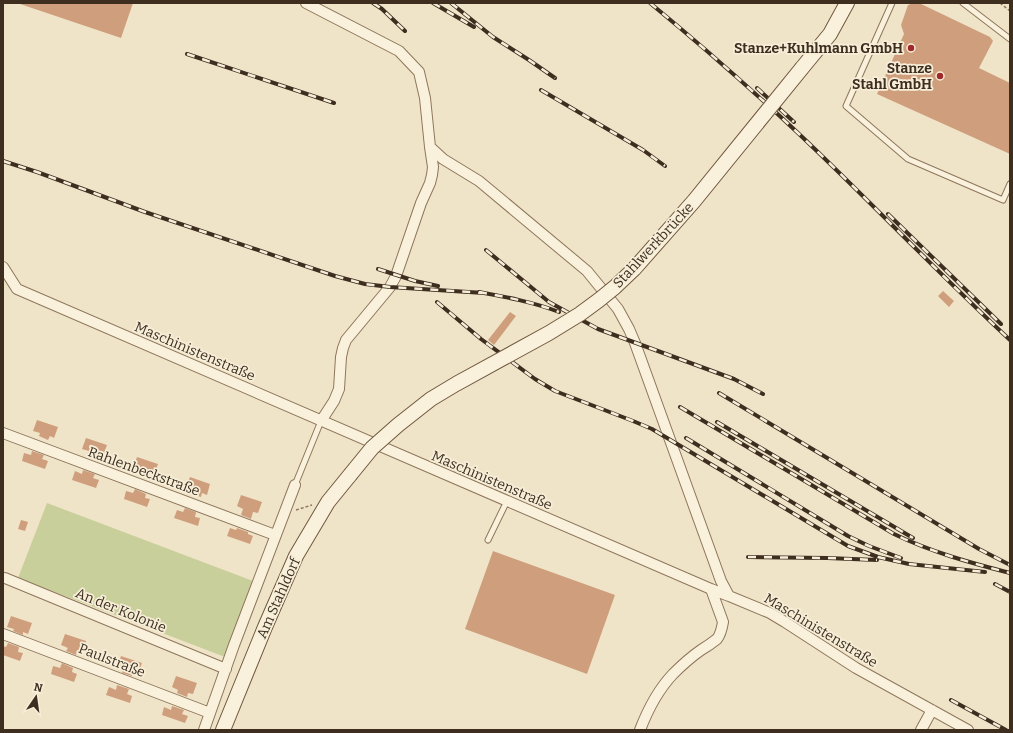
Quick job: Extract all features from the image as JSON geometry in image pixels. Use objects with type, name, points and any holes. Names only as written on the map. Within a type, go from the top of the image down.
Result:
[{"type":"main road","name":"Stahlwerkbrücke","points":[[350,475],[372,448],[431,399],[549,333],[580,314],[616,287],[639,264],[694,201],[830,34],[847,3]]},
{"type":"main road","name":"Am Stahldorf","points":[[223,730],[296,556],[328,502],[350,475]]},
{"type":"street","points":[[306,3],[399,51],[420,72],[425,98],[433,168],[430,182],[421,203],[396,276],[390,287],[346,340],[341,357],[339,389],[334,401],[321,421]]},
{"type":"street","points":[[430,148],[443,159],[479,181],[587,271],[618,308],[635,343],[718,574],[729,596]]},
{"type":"street","name":"Maschinistenstraße","points":[[3,267],[17,289],[506,501],[770,613],[856,668],[968,730]]},
{"type":"street","name":"Rahlenbeckstraße","points":[[3,434],[276,535]]},
{"type":"street","points":[[204,730],[295,485]]},
{"type":"street","name":"An der Kolonie","points":[[5,578],[226,669]]},
{"type":"street","points":[[640,730],[647,711],[662,686],[688,660],[716,639],[720,634],[722,622],[711,589]]},
{"type":"street","name":"Paulstraße","points":[[3,634],[210,713]]},
{"type":"street","points":[[921,730],[932,710]]},
{"type":"lane","points":[[892,3],[846,106],[908,159],[1003,200],[1010,184]]},
{"type":"lane","points":[[963,3],[1010,38]]},
{"type":"lane","points":[[295,485],[321,421]]},
{"type":"lane","points":[[488,540],[506,501]]},
{"type":"path","points":[[1000,3],[1010,11]]},
{"type":"path","points":[[292,512],[316,504]]},
{"type":"green space","points":[[47,503],[253,581],[225,657],[18,578]]},
{"type":"building","points":[[20,3],[133,3],[121,38]]},
{"type":"building","name":"Stanze Stahl GmbH","points":[[919,3],[990,37],[993,41],[979,68],[1010,83],[1010,154],[877,94],[904,34],[901,25],[908,5]]},
{"type":"building","points":[[943,291],[954,301],[949,307],[938,296]]},
{"type":"building","points":[[510,312],[516,316],[494,345],[488,340]]},
{"type":"building","points":[[37,420],[58,427],[54,438],[50,436],[48,440],[39,436],[40,433],[33,431]]},
{"type":"building","points":[[86,438],[107,445],[103,456],[98,454],[97,458],[87,455],[89,451],[82,449]]},
{"type":"building","points":[[32,451],[44,455],[42,459],[48,461],[45,469],[22,461],[24,453],[31,455]]},
{"type":"building","points":[[137,457],[158,464],[154,475],[149,473],[148,477],[138,474],[139,470],[133,468]]},
{"type":"building","points":[[83,470],[95,474],[93,478],[99,480],[96,488],[72,480],[75,471],[82,474]]},
{"type":"building","points":[[190,477],[210,484],[207,495],[202,493],[201,497],[191,494],[192,490],[186,488]]},
{"type":"building","points":[[135,489],[146,494],[145,498],[150,499],[147,507],[124,499],[126,491],[133,493]]},
{"type":"building","points":[[241,495],[262,502],[258,513],[253,512],[251,519],[241,515],[243,509],[237,506]]},
{"type":"building","points":[[185,508],[196,512],[195,517],[200,518],[198,526],[174,518],[177,510],[183,512]]},
{"type":"building","points":[[21,520],[28,522],[25,531],[18,529]]},
{"type":"building","points":[[230,528],[236,530],[237,528],[248,532],[248,534],[253,536],[250,544],[227,536]]},
{"type":"building","points":[[493,551],[615,595],[587,674],[465,629]]},
{"type":"building","points":[[11,616],[32,623],[28,634],[23,632],[23,635],[13,631],[14,629],[7,627]]},
{"type":"building","points":[[65,634],[86,641],[82,652],[77,651],[76,655],[66,651],[68,648],[61,645]]},
{"type":"building","points":[[8,643],[19,647],[18,652],[23,653],[20,661],[3,655],[3,646],[6,647]]},
{"type":"building","points":[[121,656],[142,663],[138,674],[133,672],[132,676],[122,673],[123,669],[117,667]]},
{"type":"building","points":[[62,663],[73,668],[72,672],[77,674],[74,682],[51,674],[53,666],[60,668]]},
{"type":"building","points":[[176,676],[197,683],[193,694],[188,693],[187,697],[177,693],[178,690],[172,687]]},
{"type":"building","points":[[117,685],[129,689],[127,694],[132,696],[130,703],[106,695],[109,687],[116,690]]},
{"type":"building","points":[[172,706],[184,710],[182,714],[188,716],[185,723],[162,715],[164,707],[171,710]]},
{"type":"railway","points":[[373,3],[382,9],[405,31]]},
{"type":"railway","points":[[433,3],[474,27]]},
{"type":"railway","points":[[451,3],[493,37],[555,78]]},
{"type":"railway","points":[[650,3],[725,67],[798,133],[1010,340]]},
{"type":"railway","points":[[187,54],[334,103]]},
{"type":"railway","points":[[757,88],[794,122]]},
{"type":"railway","points":[[541,90],[643,150],[665,166]]},
{"type":"railway","points":[[3,161],[145,212],[335,276],[365,284],[390,287],[484,293]]},
{"type":"railway","points":[[888,214],[1001,324]]},
{"type":"railway","points":[[486,250],[549,302],[598,329],[734,379],[763,394]]},
{"type":"railway","points":[[378,269],[415,281],[438,286]]},
{"type":"railway","points":[[479,292],[509,298],[559,312]]},
{"type":"railway","points":[[437,302],[481,339],[535,379],[555,391],[652,429],[848,546],[878,557],[909,564],[985,572]]},
{"type":"railway","points":[[719,393],[979,549],[1010,565]]},
{"type":"railway","points":[[680,407],[894,534],[937,552],[1010,573]]},
{"type":"railway","points":[[717,422],[913,538]]},
{"type":"railway","points":[[686,438],[848,536],[901,558]]},
{"type":"railway","points":[[748,557],[877,560]]},
{"type":"railway","points":[[995,584],[1010,592]]},
{"type":"railway","points":[[951,700],[1006,730]]},
{"type":"place","name":"Stanze+Kuhlmann GmbH","points":[[911,48]]},
{"type":"place","name":"Stanze Stahl GmbH","points":[[940,76]]}]
